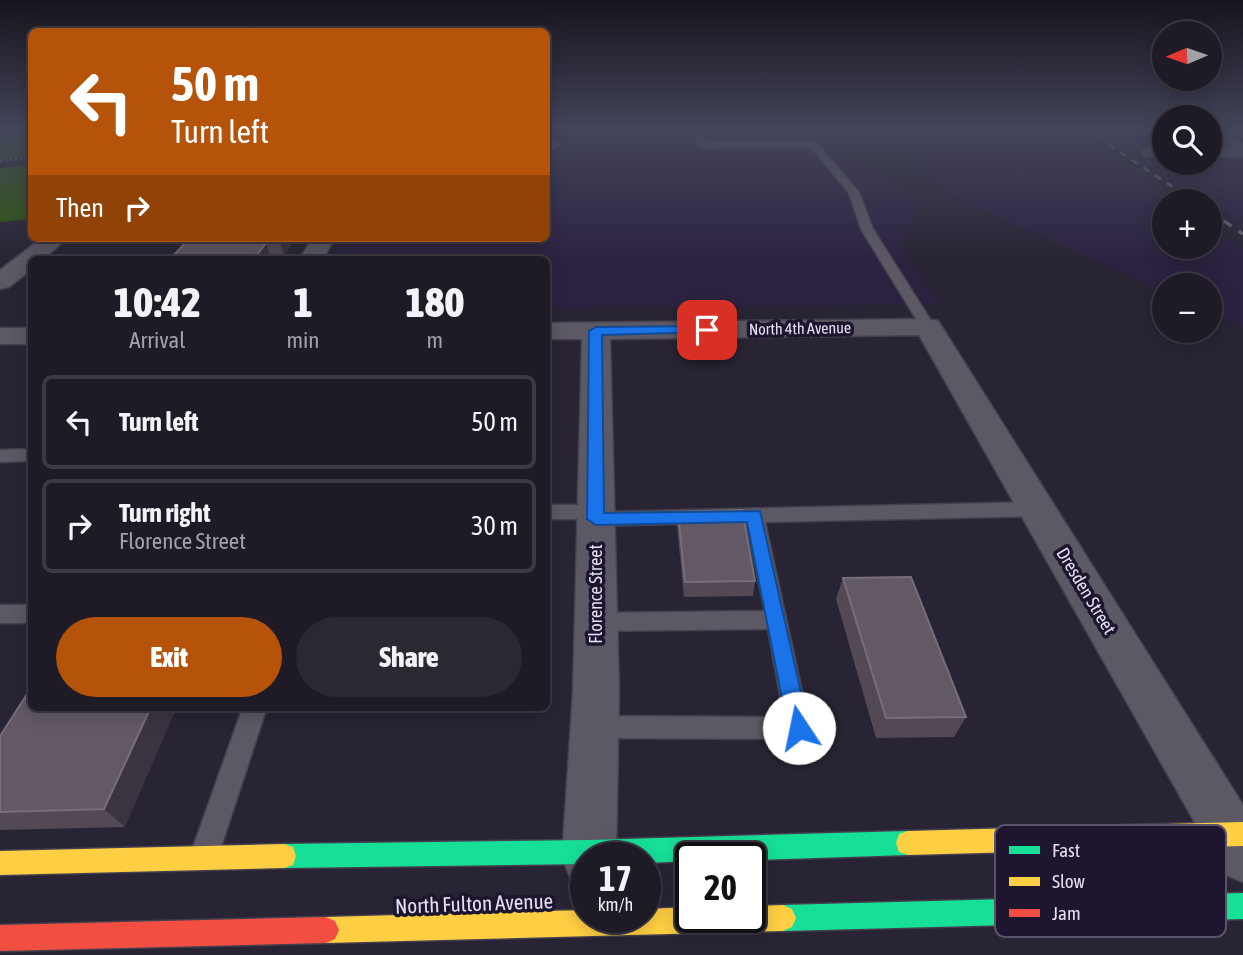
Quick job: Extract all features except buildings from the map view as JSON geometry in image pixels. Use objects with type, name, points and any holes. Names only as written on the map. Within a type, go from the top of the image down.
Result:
[{"type":"main road","points":[[661,853],[995,846]]},
{"type":"main road","points":[[0,863],[204,857],[570,855]]},
{"type":"main road","name":"North Fulton Avenue","points":[[661,915],[995,910]]},
{"type":"main road","name":"North Fulton Avenue","points":[[0,937],[570,917]]},
{"type":"street","points":[[33,256],[51,242]]},
{"type":"street","points":[[0,282],[28,260]]},
{"type":"street","name":"North 4th Avenue","points":[[550,331],[929,327]]},
{"type":"street","name":"Dresden Street","points":[[929,327],[1239,841]]},
{"type":"street","name":"Florence Street","points":[[590,842],[596,622],[596,331]]},
{"type":"street","points":[[0,337],[28,336]]},
{"type":"lane","points":[[838,174],[854,192],[867,229],[929,327]]},
{"type":"lane","points":[[0,456],[28,455]]},
{"type":"lane","points":[[550,512],[754,516],[1037,509]]},
{"type":"lane","points":[[594,727],[799,728],[754,516]]},
{"type":"lane","points":[[0,614],[28,614]]},
{"type":"lane","points":[[596,622],[778,620]]},
{"type":"lane","points":[[204,857],[254,711]]},
{"type":"shaded area","points":[[550,174],[874,174],[926,201],[898,245],[939,304],[550,309],[550,256],[336,256],[343,242],[550,242]]},
{"type":"shaded area","points":[[930,174],[1132,174],[1155,189],[1152,189],[1152,259],[1222,259],[1222,236],[1243,250],[1243,328],[1222,319],[1222,273],[1152,273],[1152,287],[949,195]]},
{"type":"shaded area","points":[[1243,174],[1243,226],[1222,213],[1222,189],[1185,189],[1163,175]]},
{"type":"green space","points":[[0,174],[28,174],[28,219],[0,222]]},
{"type":"railway","points":[[1152,174],[1176,189]]},
{"type":"railway","points":[[1224,221],[1243,234]]},
{"type":"traffic: fast","points":[[284,856],[589,852],[908,843]]},
{"type":"traffic: fast","points":[[1226,906],[1243,906]]},
{"type":"traffic: fast","points":[[783,918],[995,912]]},
{"type":"traffic: slow","points":[[1226,834],[1243,834]]},
{"type":"traffic: slow","points":[[908,843],[995,841]]},
{"type":"traffic: slow","points":[[0,863],[284,856]]},
{"type":"traffic: slow","points":[[326,930],[783,918]]},
{"type":"traffic: jam","points":[[0,938],[326,930]]},
{"type":"route","points":[[707,330],[596,331],[596,519],[754,516],[799,728]]}]
